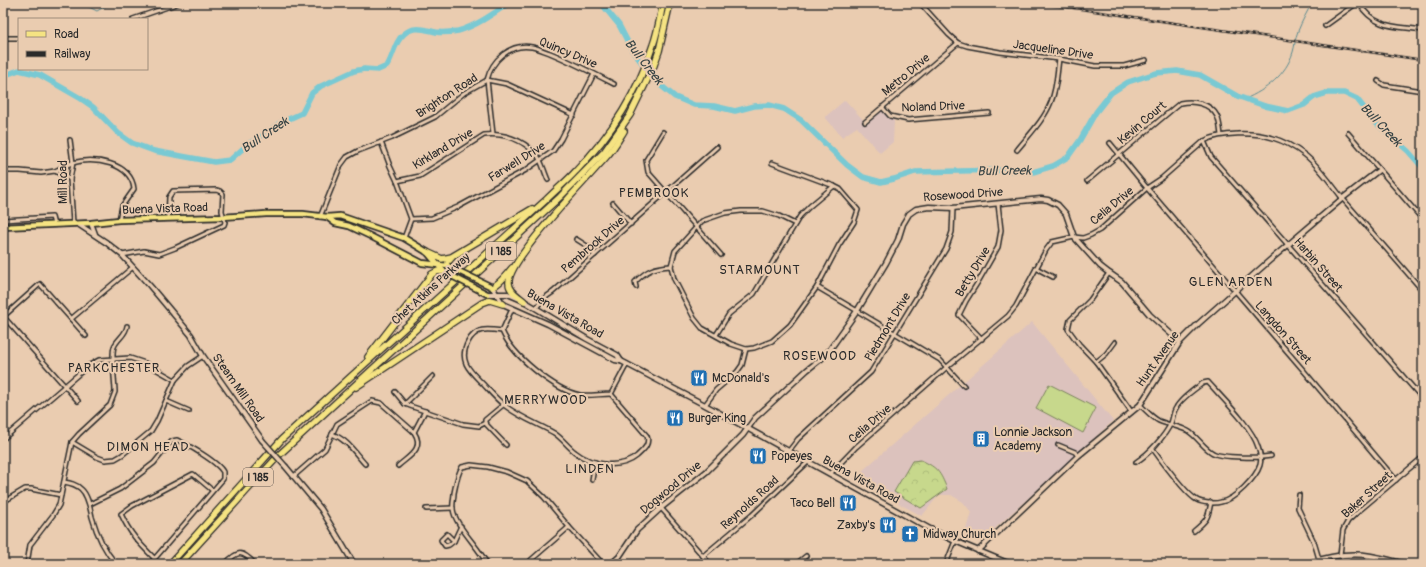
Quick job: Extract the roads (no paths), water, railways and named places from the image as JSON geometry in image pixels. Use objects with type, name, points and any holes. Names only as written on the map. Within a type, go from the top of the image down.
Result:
[{"type":"highway","name":"Chet Atkins Parkway","points":[[170,564],[282,440],[546,200],[594,151],[620,116],[637,86],[654,43],[663,3]]},
{"type":"highway","points":[[492,287],[496,286],[502,280],[549,221],[609,154],[622,134],[653,68],[659,51],[670,3]]},
{"type":"highway","name":"Chet Atkins Parkway","points":[[180,564],[280,454],[586,172],[619,133],[642,94]]},
{"type":"highway","points":[[427,252],[442,259],[453,256],[546,200]]},
{"type":"highway","points":[[448,266],[448,262],[453,256]]},
{"type":"highway","points":[[513,267],[508,282],[509,286],[511,290],[524,301]]},
{"type":"highway","points":[[332,394],[369,356],[432,274],[438,271],[444,272]]},
{"type":"highway","points":[[342,396],[482,303],[490,300],[503,304]]},
{"type":"main road","name":"Buena Vista Road","points":[[3,227],[75,224],[119,220],[223,217],[266,214],[303,214],[327,217],[340,216],[404,238],[427,252],[444,272],[487,294]]},
{"type":"main road","name":"Buena Vista Road","points":[[327,217],[335,223],[349,226],[422,263],[448,266],[492,287]]},
{"type":"street","points":[[136,18],[179,3]]},
{"type":"street","points":[[920,3],[949,35],[958,42]]},
{"type":"street","points":[[1250,3],[1265,3]]},
{"type":"street","points":[[1325,26],[1358,3],[1366,14],[1375,21],[1384,24],[1423,30]]},
{"type":"street","points":[[3,38],[18,38]]},
{"type":"street","name":"Jacqueline Drive","points":[[958,42],[967,46],[1000,52],[1059,59],[1095,66],[1124,66],[1146,60]]},
{"type":"street","name":"Metro Drive","points":[[866,122],[958,42]]},
{"type":"street","name":"Quincy Drive","points":[[493,134],[488,80],[491,68],[500,57],[514,48],[522,46],[542,50],[614,84]]},
{"type":"street","points":[[1017,150],[1045,116],[1055,91],[1059,59]]},
{"type":"street","name":"Farwell Drive","points":[[410,219],[432,218],[458,206],[495,188],[540,161],[553,151],[574,115],[594,74]]},
{"type":"street","name":"Brighton Road","points":[[320,216],[340,165],[347,157],[358,151],[392,138],[435,117],[464,93],[488,80],[507,84],[574,115]]},
{"type":"street","points":[[1378,82],[1384,85],[1423,91]]},
{"type":"street","name":"Kevin Court","points":[[1087,181],[1180,103],[1189,101],[1198,103],[1213,111],[1217,116],[1221,135]]},
{"type":"street","name":"Noland Drive","points":[[882,107],[890,116],[908,120],[990,114]]},
{"type":"street","points":[[663,132],[646,160],[648,172],[721,255]]},
{"type":"street","points":[[1348,133],[1423,220]]},
{"type":"street","points":[[493,134],[511,137],[536,154],[548,180]]},
{"type":"street","name":"Kirkland Drive","points":[[397,182],[420,176],[484,135],[493,134]]},
{"type":"street","name":"Celia Drive","points":[[830,474],[843,460],[947,367],[1008,316],[1016,306],[1046,250],[1052,242],[1074,237],[1083,238],[1100,230],[1147,188],[1162,178],[1204,141],[1221,135],[1257,135],[1273,138],[1305,156],[1423,291]]},
{"type":"street","name":"Mill Road","points":[[70,140],[73,163],[70,179],[75,224]]},
{"type":"street","name":"Harbin Street","points":[[1204,141],[1211,157],[1423,399]]},
{"type":"street","points":[[382,142],[410,219],[404,238]]},
{"type":"street","name":"Langdon Street","points":[[1110,143],[1396,480]]},
{"type":"street","name":"Pembrook Drive","points":[[536,308],[543,299],[631,224],[717,147]]},
{"type":"street","points":[[3,171],[41,173],[55,171],[73,163],[89,160],[98,161],[117,167],[134,182],[134,190],[122,206],[119,220]]},
{"type":"street","points":[[772,163],[840,189],[858,210],[854,222],[839,245],[817,287],[790,326],[772,341],[754,348],[746,349],[731,344],[702,328],[694,318],[674,279],[671,266],[675,251],[702,221],[725,213],[763,211],[779,216],[795,224]]},
{"type":"street","name":"Hunt Avenue","points":[[978,551],[1078,456],[1140,404],[1180,342],[1235,291],[1284,249],[1290,247],[1343,198],[1379,170]]},
{"type":"street","points":[[55,171],[70,179]]},
{"type":"street","points":[[716,335],[729,314],[754,294],[795,224],[810,206],[834,186]]},
{"type":"street","points":[[122,255],[144,251],[158,254],[175,248],[224,225],[225,222],[222,211],[223,194],[216,190],[173,191],[169,197],[168,218]]},
{"type":"street","name":"Rosewood Drive","points":[[746,429],[755,418],[807,370],[826,355],[834,346],[857,311],[895,246],[909,214],[916,209],[929,207],[953,208],[1041,199],[1048,200],[1058,205],[1066,214],[1074,237],[1109,273],[1122,282],[1150,315],[1180,342]]},
{"type":"street","points":[[613,203],[631,224]]},
{"type":"street","name":"Betty Drive","points":[[982,339],[959,315],[998,247],[1001,230],[998,204]]},
{"type":"street","name":"Piedmont Drive","points":[[788,452],[798,439],[869,375],[946,249],[952,232],[953,208]]},
{"type":"street","points":[[3,220],[52,217],[54,225]]},
{"type":"street","points":[[91,223],[95,235]]},
{"type":"street","name":"Steam Mill Road","points":[[75,224],[95,235],[122,255],[191,335],[203,356],[262,440],[294,476],[322,511],[354,564]]},
{"type":"street","points":[[576,239],[587,246],[595,255]]},
{"type":"street","points":[[636,287],[635,282],[651,269],[657,266],[671,266]]},
{"type":"street","points":[[71,319],[133,268]]},
{"type":"street","points":[[1036,268],[1053,277]]},
{"type":"street","points":[[1109,273],[1090,300],[1070,320],[1068,329],[1079,344],[1096,362],[1131,411]]},
{"type":"street","points":[[78,401],[3,316],[40,284],[86,336]]},
{"type":"street","name":"Buena Vista Road","points":[[492,287],[503,304],[512,309],[548,324],[615,360],[621,361],[705,405],[746,429],[928,528],[1010,564]]},
{"type":"street","points":[[817,287],[923,348],[940,360],[964,386]]},
{"type":"street","name":"Buena Vista Road","points":[[487,294],[508,294],[524,301],[587,339],[618,355],[621,361]]},
{"type":"street","points":[[502,331],[486,329],[476,332],[470,339],[463,354],[470,371],[503,405],[554,433],[581,456],[595,462],[610,465],[626,462],[646,447],[649,441],[647,436],[611,394],[579,394],[562,388],[541,375],[526,362],[506,341],[502,331],[512,309]]},
{"type":"street","points":[[27,564],[30,545],[59,505],[72,442],[110,405],[113,398],[115,392],[113,349],[118,339],[126,332],[127,326]]},
{"type":"street","points":[[1096,362],[1106,354],[1115,342]]},
{"type":"street","points":[[705,405],[716,390],[737,372],[742,365],[746,349]]},
{"type":"street","points":[[72,442],[98,457],[106,460],[115,460],[150,431],[157,421],[175,380],[188,366],[203,356]]},
{"type":"street","points":[[3,439],[88,366],[98,360],[130,358],[145,362],[175,380]]},
{"type":"street","points":[[611,394],[627,364]]},
{"type":"street","points":[[405,404],[433,376]]},
{"type":"street","points":[[1136,462],[1153,449],[1170,425],[1175,408],[1180,402],[1203,383],[1208,382],[1253,435],[1261,458],[1260,465],[1256,473],[1240,490],[1229,499],[1220,503],[1197,500],[1189,494],[1153,449]]},
{"type":"street","points":[[1418,393],[1423,389]]},
{"type":"street","points":[[395,392],[405,404],[463,424],[478,426],[485,423],[485,420],[503,405]]},
{"type":"street","points":[[166,401],[189,411]]},
{"type":"street","points":[[294,476],[325,449],[337,424],[372,401],[380,403],[414,432],[418,438],[416,450],[398,466]]},
{"type":"street","points":[[1140,404],[1154,417],[1170,425],[1181,427],[1189,432],[1214,454],[1261,458],[1271,456]]},
{"type":"street","points":[[414,432],[425,411]]},
{"type":"street","points":[[485,423],[506,444]]},
{"type":"street","name":"Dogwood Drive","points":[[611,564],[619,557],[637,530],[661,508],[706,472],[743,435],[746,429]]},
{"type":"street","points":[[332,434],[346,441],[365,464]]},
{"type":"street","points":[[90,504],[120,489],[128,483],[154,463],[172,441],[175,440],[178,440],[196,450],[218,468],[223,473],[223,479],[150,564]]},
{"type":"street","points":[[1058,445],[1075,452],[1078,456]]},
{"type":"street","name":"Baker Street","points":[[1340,556],[1343,530],[1348,522],[1360,510],[1423,457]]},
{"type":"street","points":[[592,480],[595,462]]},
{"type":"street","name":"Reynolds Road","points":[[703,556],[752,515],[808,462]]},
{"type":"street","points":[[487,564],[483,556],[455,518],[453,508],[458,473],[462,467],[471,465],[516,475],[532,485],[603,564]]},
{"type":"street","points":[[154,558],[138,542],[128,529],[121,514],[132,506],[193,474],[212,490]]},
{"type":"street","points":[[64,482],[74,484],[82,489],[90,504],[92,516],[102,543],[107,553],[116,564]]},
{"type":"street","points":[[3,502],[25,489],[61,495]]},
{"type":"street","points":[[1299,495],[1298,508],[1314,542],[1319,559]]},
{"type":"street","points":[[1194,531],[1204,523],[1209,516],[1211,502]]},
{"type":"street","points":[[426,509],[453,508]]},
{"type":"street","points":[[661,508],[710,564]]},
{"type":"street","points":[[454,541],[461,526]]},
{"type":"street","points":[[531,560],[569,527]]},
{"type":"street","points":[[946,564],[955,541]]},
{"type":"street","points":[[225,564],[236,553],[244,554],[255,564]]},
{"type":"street","points":[[1306,564],[1319,559],[1357,555],[1371,556],[1405,564]]},
{"type":"street","points":[[796,564],[806,556]]},
{"type":"waterway","points":[[71,3],[73,5],[85,5],[97,11],[111,3]]},
{"type":"waterway","name":"Bull Creek","points":[[3,76],[19,70],[40,75],[93,107],[118,133],[132,143],[154,151],[214,162],[230,160],[248,144],[280,123],[302,113],[312,93],[321,86],[354,71],[364,69],[378,70],[387,66],[398,41],[408,31],[416,29],[438,32],[458,31],[478,23],[509,3]]},
{"type":"waterway","name":"Bull Creek","points":[[601,3],[619,25],[632,50],[639,59],[659,84],[675,97],[694,105],[714,106],[735,111],[754,106],[769,105],[784,109],[801,120],[847,165],[863,177],[881,182],[915,172],[1004,170],[1033,172],[1053,166],[1068,157],[1080,140],[1096,112],[1111,93],[1128,82],[1156,73],[1177,71],[1200,75],[1237,96],[1265,106],[1288,111],[1304,105],[1314,97],[1327,93],[1344,93],[1357,99],[1376,123],[1408,151],[1423,168]]},
{"type":"waterway","points":[[1245,99],[1268,86],[1286,68],[1293,52],[1296,36],[1312,3]]},
{"type":"railway","points":[[1040,3],[1423,60]]},
{"type":"place","name":"McDonald's","points":[[699,378]]},
{"type":"place","name":"Burger King","points":[[675,418]]},
{"type":"place","name":"Lonnie Jackson Academy","points":[[981,439]]},
{"type":"place","name":"Popeyes","points":[[758,456]]},
{"type":"place","name":"Taco Bell","points":[[848,503]]},
{"type":"place","name":"Zaxby's","points":[[888,525]]},
{"type":"place","name":"Midway Church","points":[[910,534]]},
{"type":"district","name":"PEMBROOK","points":[[654,193]]},
{"type":"district","name":"STARMOUNT","points":[[760,270]]},
{"type":"district","name":"GLEN ARDEN","points":[[1231,282]]},
{"type":"district","name":"ROSEWOOD","points":[[820,356]]},
{"type":"district","name":"PARKCHESTER","points":[[114,368]]},
{"type":"district","name":"MERRYWOOD","points":[[546,400]]},
{"type":"district","name":"DIMON HEAD","points":[[148,447]]},
{"type":"district","name":"LINDEN","points":[[590,469]]}]
